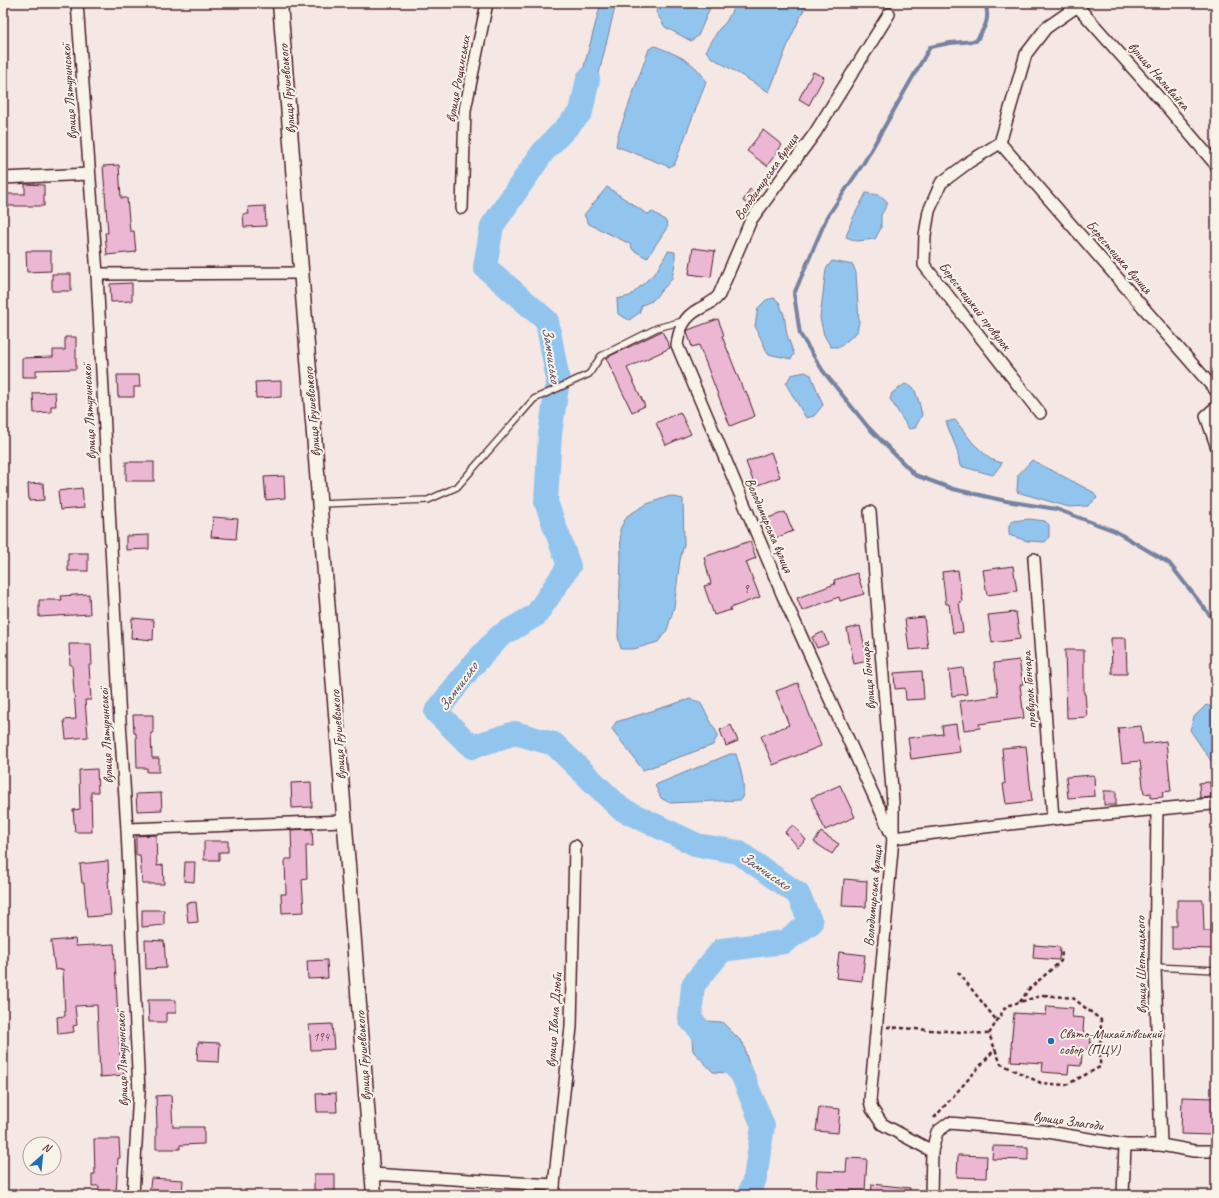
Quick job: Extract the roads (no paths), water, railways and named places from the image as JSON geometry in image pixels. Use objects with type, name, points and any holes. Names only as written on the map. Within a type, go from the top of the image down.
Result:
[{"type":"street","name":"вулиця Лятуринської","points":[[77,3],[97,274],[140,1092],[133,1195]]},
{"type":"street","name":"вулиця Грушевського","points":[[280,3],[374,1195]]},
{"type":"street","name":"вулиця Рощинських","points":[[462,208],[465,110],[488,3]]},
{"type":"street","points":[[1000,143],[1026,54],[1046,28],[1080,5]]},
{"type":"street","name":"вулиця Наливайка","points":[[1080,5],[1216,165]]},
{"type":"street","name":"Володимирська вулиця","points":[[889,14],[815,133],[751,220],[719,295],[715,300],[698,310],[684,322],[679,333],[677,345],[783,596],[893,838],[870,1102],[872,1109],[882,1124],[932,1151]]},
{"type":"street","name":"Берестецька вулиця","points":[[1000,143],[1216,391]]},
{"type":"street","name":"Берестецький провулок","points":[[1000,143],[969,162],[942,183],[929,211],[925,235],[924,265],[1040,413]]},
{"type":"street","points":[[3,178],[89,174]]},
{"type":"street","points":[[97,274],[301,273]]},
{"type":"street","points":[[1216,407],[1206,416],[1216,445]]},
{"type":"street","name":"вулиця Гончара","points":[[870,512],[893,802],[893,838]]},
{"type":"street","name":"провулок Гончара","points":[[1034,559],[1053,819]]},
{"type":"street","points":[[893,838],[1053,819],[1212,804]]},
{"type":"street","name":"вулиця Шептицького","points":[[1157,809],[1155,967],[1161,1145]]},
{"type":"street","points":[[127,829],[344,821]]},
{"type":"street","name":"вулиця Івана Дзюби","points":[[553,1190],[571,1027],[575,846]]},
{"type":"street","name":"вулиця Злагоди","points":[[932,1195],[932,1151],[937,1132],[949,1123],[1042,1131],[1125,1145],[1161,1145],[1194,1150],[1216,1151]]},
{"type":"street","points":[[1123,1195],[1125,1145]]},
{"type":"street","points":[[372,1174],[553,1190]]},
{"type":"lane","points":[[320,504],[428,500],[457,487],[534,398],[589,374],[601,356],[657,328],[684,322]]},
{"type":"lane","points":[[1155,967],[1216,970]]},
{"type":"water","points":[[601,3],[616,3],[592,102],[581,112],[574,104]]},
{"type":"water","points":[[660,3],[712,3],[698,36],[691,41],[665,27],[656,12]]},
{"type":"water","points":[[736,3],[807,3],[791,37],[769,92],[711,57],[706,51],[719,29],[726,22]]},
{"type":"water","points":[[655,46],[678,56],[691,64],[702,75],[706,82],[675,163],[670,167],[616,146],[618,135],[649,49]]},
{"type":"water","points":[[607,187],[647,214],[653,212],[665,220],[668,226],[647,258],[633,250],[630,244],[589,224],[584,215]]},
{"type":"water","points":[[866,193],[876,194],[888,203],[881,215],[881,228],[875,239],[857,241],[846,237],[852,220]]},
{"type":"water","points":[[668,251],[675,252],[675,263],[672,279],[652,301],[642,305],[639,313],[629,320],[618,314],[617,299],[630,296],[656,272]]},
{"type":"water","points":[[832,261],[853,265],[856,273],[859,322],[857,332],[840,347],[831,347],[824,335],[820,318],[826,269]]},
{"type":"water","points":[[774,298],[779,302],[784,315],[787,335],[794,354],[791,359],[768,354],[755,326],[758,308],[766,300]]},
{"type":"water","points":[[805,372],[811,375],[823,405],[814,416],[806,418],[786,384],[791,375]]},
{"type":"water","points":[[905,384],[914,388],[922,415],[915,428],[909,429],[890,399],[892,393]]},
{"type":"water","points":[[955,420],[973,443],[990,459],[1002,463],[993,475],[960,466],[957,450],[946,422]]},
{"type":"water","points":[[1032,460],[1093,492],[1097,498],[1088,506],[1069,507],[1017,492],[1018,475]]},
{"type":"water","points":[[670,496],[683,499],[684,544],[680,560],[674,607],[667,630],[658,642],[634,649],[621,649],[618,637],[621,557],[620,529],[627,516],[647,504]]},
{"type":"water","points":[[1029,519],[1045,521],[1049,525],[1049,537],[1045,542],[1027,541],[1009,535],[1009,525],[1013,521]]},
{"type":"water","points":[[690,699],[700,702],[718,735],[713,745],[643,770],[612,729],[616,722]]},
{"type":"water","points":[[1206,705],[1216,708],[1216,768],[1190,730],[1194,717]]},
{"type":"water","points":[[730,754],[736,754],[741,771],[743,795],[741,800],[670,803],[661,798],[655,785]]},
{"type":"water","points":[[697,1017],[705,1021],[722,1022],[743,1043],[751,1072],[742,1074],[713,1072],[693,1051],[690,1019]]},
{"type":"water","points":[[755,1178],[763,1195],[746,1195]]},
{"type":"waterway","points":[[985,3],[987,9],[986,24],[976,41],[950,43],[930,47],[863,164],[827,217],[794,294],[800,334],[823,371],[868,427],[915,475],[953,489],[1006,501],[1056,509],[1115,531],[1169,563],[1216,623]]},
{"type":"waterway","name":"Замчисько","points":[[588,79],[581,112],[543,152],[492,226],[485,267],[547,321],[558,380],[550,434],[546,502],[569,566],[536,615],[500,636],[470,668],[436,712],[472,747],[515,733],[554,744],[621,809],[697,845],[738,852],[798,894],[811,923],[784,942],[722,950],[693,985],[690,1019],[742,1074],[763,1126],[755,1178],[749,1195]]},
{"type":"place","name":"Свято-Михайлівський собор (ПЦУ)","points":[[1051,1041]]}]
